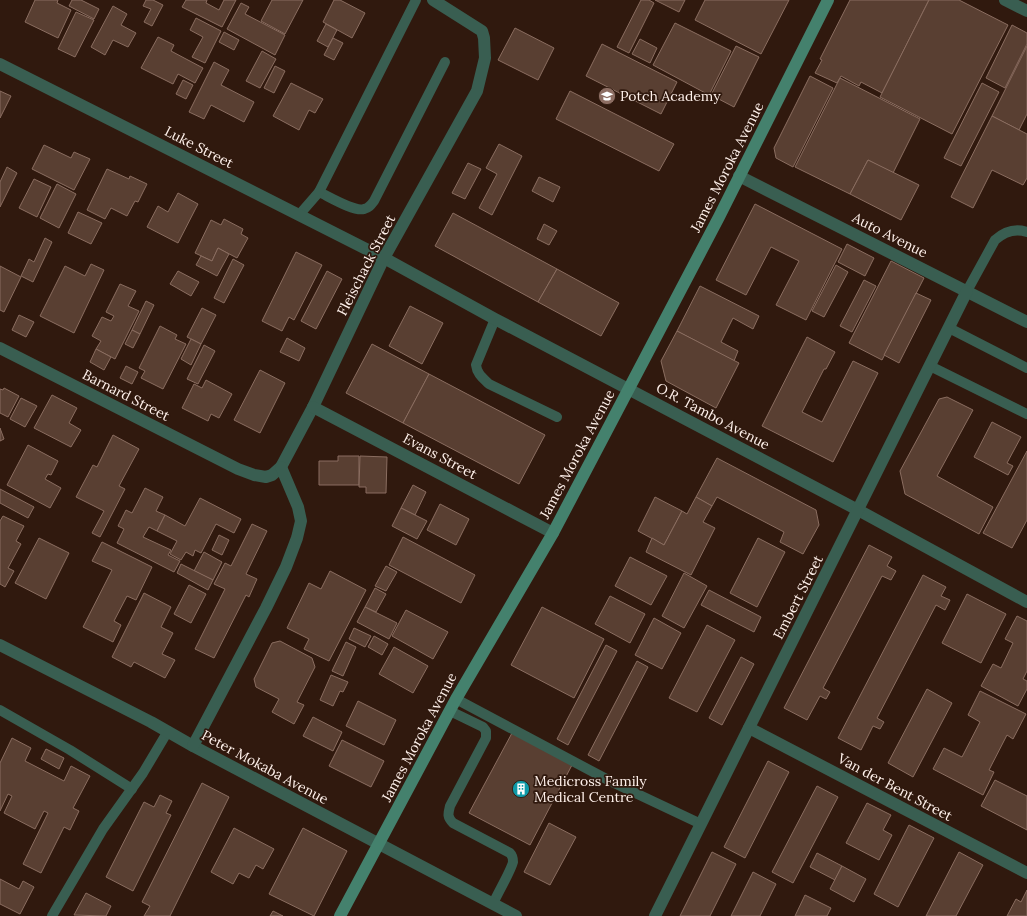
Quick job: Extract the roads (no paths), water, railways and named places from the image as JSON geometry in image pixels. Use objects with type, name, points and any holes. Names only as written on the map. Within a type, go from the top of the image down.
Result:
[{"type":"street","name":"Fleischack Street","points":[[281,468],[313,407],[384,258],[477,91],[485,58],[484,38],[482,32],[433,0]]},
{"type":"street","name":"James Moroka Avenue","points":[[340,916],[456,699],[553,533],[719,217],[828,0]]},
{"type":"street","points":[[1005,0],[1027,11]]},
{"type":"street","name":"Luke Street","points":[[0,64],[384,258]]},
{"type":"street","name":"Auto Avenue","points":[[739,176],[1027,322]]},
{"type":"street","name":"O.R. Tambo Avenue","points":[[384,258],[495,319],[858,510],[1027,602]]},
{"type":"street","name":"Embert Street","points":[[655,916],[967,291]]},
{"type":"street","name":"Barnard Street","points":[[0,348],[238,469],[254,475],[266,477],[272,475],[281,468]]},
{"type":"street","name":"Evans Street","points":[[313,407],[553,533]]},
{"type":"street","points":[[193,746],[273,595],[297,538],[301,521],[298,506],[281,468]]},
{"type":"street","name":"Peter Mokaba Avenue","points":[[0,645],[168,731],[193,746],[516,916]]},
{"type":"street","name":"Van der Bent Street","points":[[749,728],[1027,872]]},
{"type":"lane","points":[[299,215],[319,192],[416,0]]},
{"type":"lane","points":[[319,192],[361,210],[370,207],[445,62]]},
{"type":"lane","points":[[967,291],[995,240],[1000,235],[1015,230],[1027,232]]},
{"type":"lane","points":[[495,319],[476,365],[476,370],[489,384],[557,417]]},
{"type":"lane","points":[[949,328],[1027,368]]},
{"type":"lane","points":[[930,366],[1027,414]]},
{"type":"lane","points":[[456,699],[612,782],[701,824]]},
{"type":"lane","points":[[0,710],[70,750],[132,789]]},
{"type":"lane","points":[[450,711],[484,727],[486,731],[486,738],[450,806],[448,814],[449,819],[453,823],[510,853],[512,857],[513,862],[493,904]]},
{"type":"lane","points":[[52,916],[102,829],[143,773],[168,731]]},
{"type":"place","name":"Potch Academy","points":[[607,96]]},
{"type":"place","name":"Medicross Family Medical Centre","points":[[521,789]]}]
